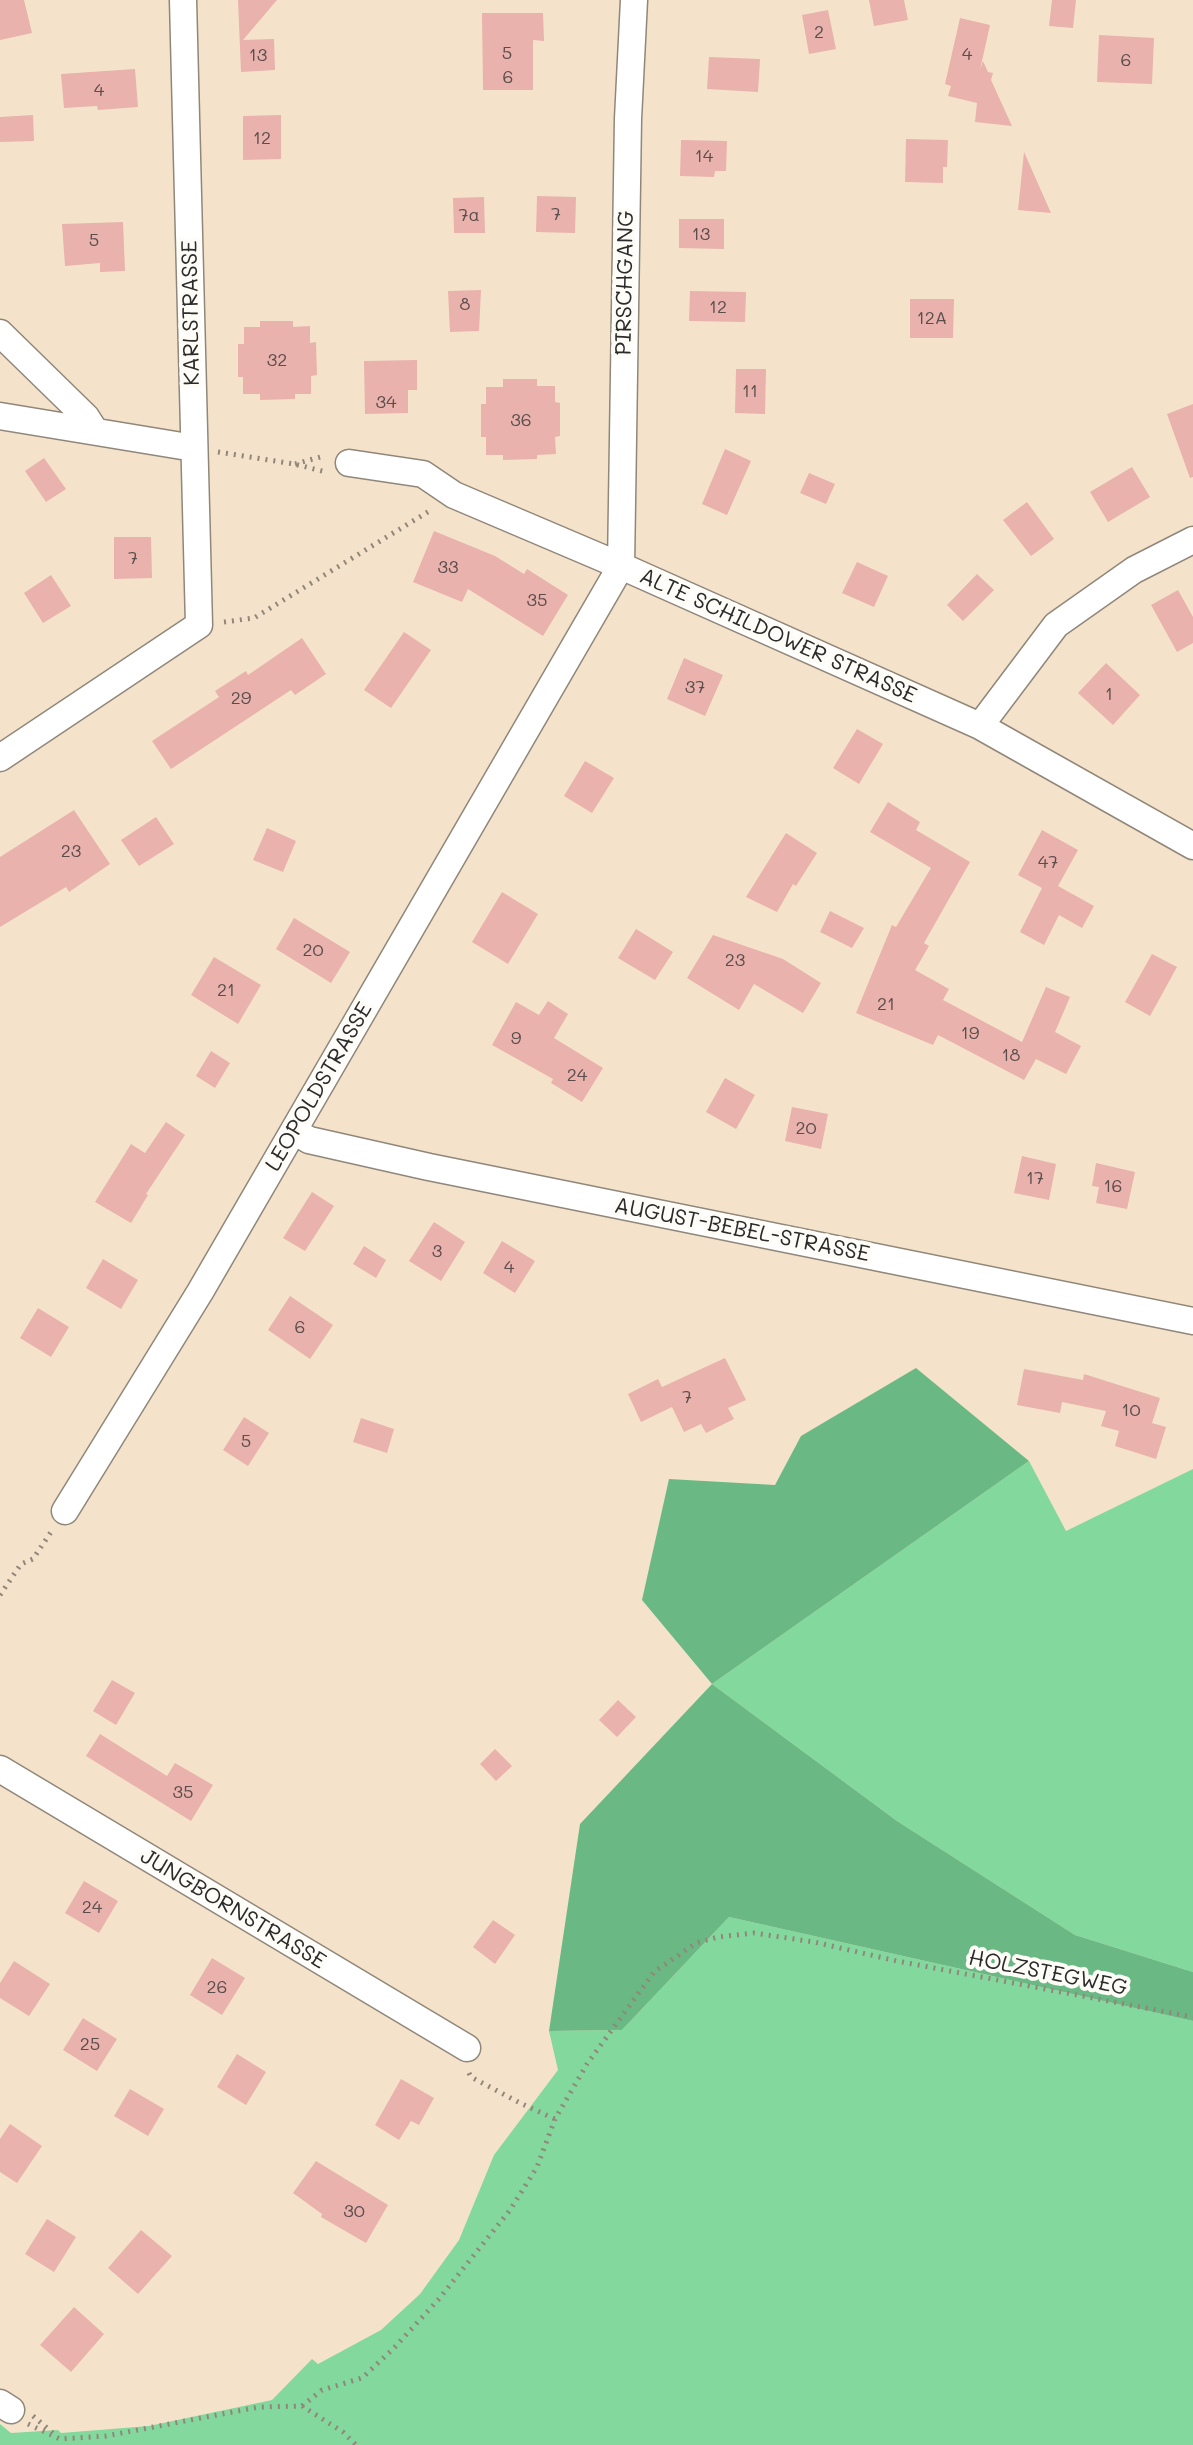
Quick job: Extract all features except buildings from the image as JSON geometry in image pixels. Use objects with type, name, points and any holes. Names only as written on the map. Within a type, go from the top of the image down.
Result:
[{"type":"street","name":"KARLSTRASSE","points":[[183,0],[199,625]]},
{"type":"street","name":"PIRSCHGANG","points":[[621,566],[628,119],[634,0]]},
{"type":"street","points":[[2,336],[86,417],[95,431]]},
{"type":"street","points":[[0,367],[2,336]]},
{"type":"street","points":[[0,416],[194,448]]},
{"type":"street","name":"ALTE SCHILDOWER STRASSE","points":[[349,463],[423,474],[454,495],[980,726],[1193,846]]},
{"type":"street","points":[[980,726],[1056,625],[1134,570],[1193,540]]},
{"type":"street","name":"LEOPOLDSTRASSE","points":[[65,1511],[200,1292],[621,566]]},
{"type":"street","points":[[0,758],[199,625]]},
{"type":"street","name":"AUGUST-BEBEL-STRASSE","points":[[294,1131],[309,1140],[429,1167],[1193,1321]]},
{"type":"street","name":"JUNGBORNSTRASSE","points":[[0,1769],[467,2048]]},
{"type":"path","points":[[194,448],[294,464]]},
{"type":"path","points":[[199,625],[254,618],[454,495]]},
{"type":"path","points":[[0,1595],[21,1564],[33,1559],[65,1511]]},
{"type":"path","name":"HOLZSTEGWEG","points":[[302,2406],[322,2390],[362,2378],[438,2300],[510,2210],[537,2167],[555,2119],[587,2064],[654,1972],[696,1943],[754,1933],[814,1942],[897,1961],[1193,2017]]},
{"type":"path","points":[[467,2048],[465,2068],[471,2077],[555,2119]]},
{"type":"path","points":[[60,2439],[149,2430],[259,2407],[302,2406],[343,2432],[356,2445]]},
{"type":"green space","points":[[916,1368],[1029,1461],[712,1684],[642,1600],[669,1479],[775,1485],[801,1436]]},
{"type":"green space","points":[[1029,1461],[1066,1531],[1193,1469],[1193,1972],[1075,1935],[897,1821],[712,1684]]},
{"type":"green space","points":[[712,1684],[897,1821],[1075,1935],[1193,1972],[1193,2021],[729,1917],[622,2030],[549,2031],[580,1824]]},
{"type":"green space","points":[[729,1917],[1193,2021],[1193,2445],[0,2445],[0,2424],[11,2433],[58,2430],[61,2433],[149,2426],[272,2400],[312,2359],[318,2364],[381,2330],[420,2294],[459,2240],[494,2155],[558,2070],[549,2031],[622,2030]]}]
